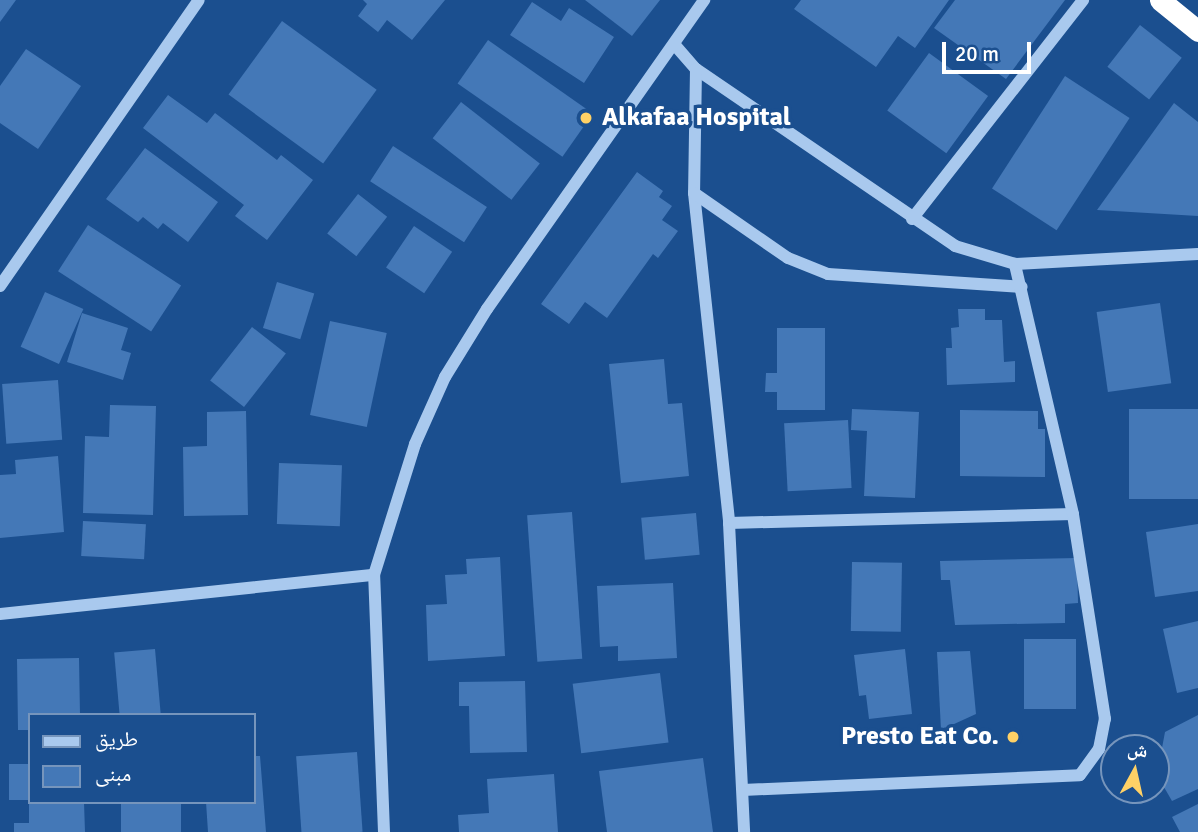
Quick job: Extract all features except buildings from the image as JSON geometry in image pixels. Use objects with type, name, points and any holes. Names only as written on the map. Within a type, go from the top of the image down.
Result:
[{"type":"highway","points":[[1160,0],[1198,31]]},
{"type":"street","points":[[0,286],[199,0]]},
{"type":"street","points":[[383,832],[374,575],[415,444],[445,377],[487,309],[704,0]]},
{"type":"street","points":[[912,219],[1083,0]]},
{"type":"street","points":[[674,44],[696,69],[955,246],[1015,264],[1198,254]]},
{"type":"street","points":[[696,69],[694,193],[729,523],[744,832]]},
{"type":"street","points":[[694,193],[789,258],[828,274],[1022,287]]},
{"type":"street","points":[[743,790],[1080,775],[1099,749],[1104,719],[1073,514],[1015,264]]},
{"type":"street","points":[[729,523],[1073,514]]},
{"type":"street","points":[[0,614],[374,575]]},
{"type":"place","name":"Alkafaa Hospital","points":[[586,118]]},
{"type":"place","name":"Presto Eat Co.","points":[[1013,737]]}]
